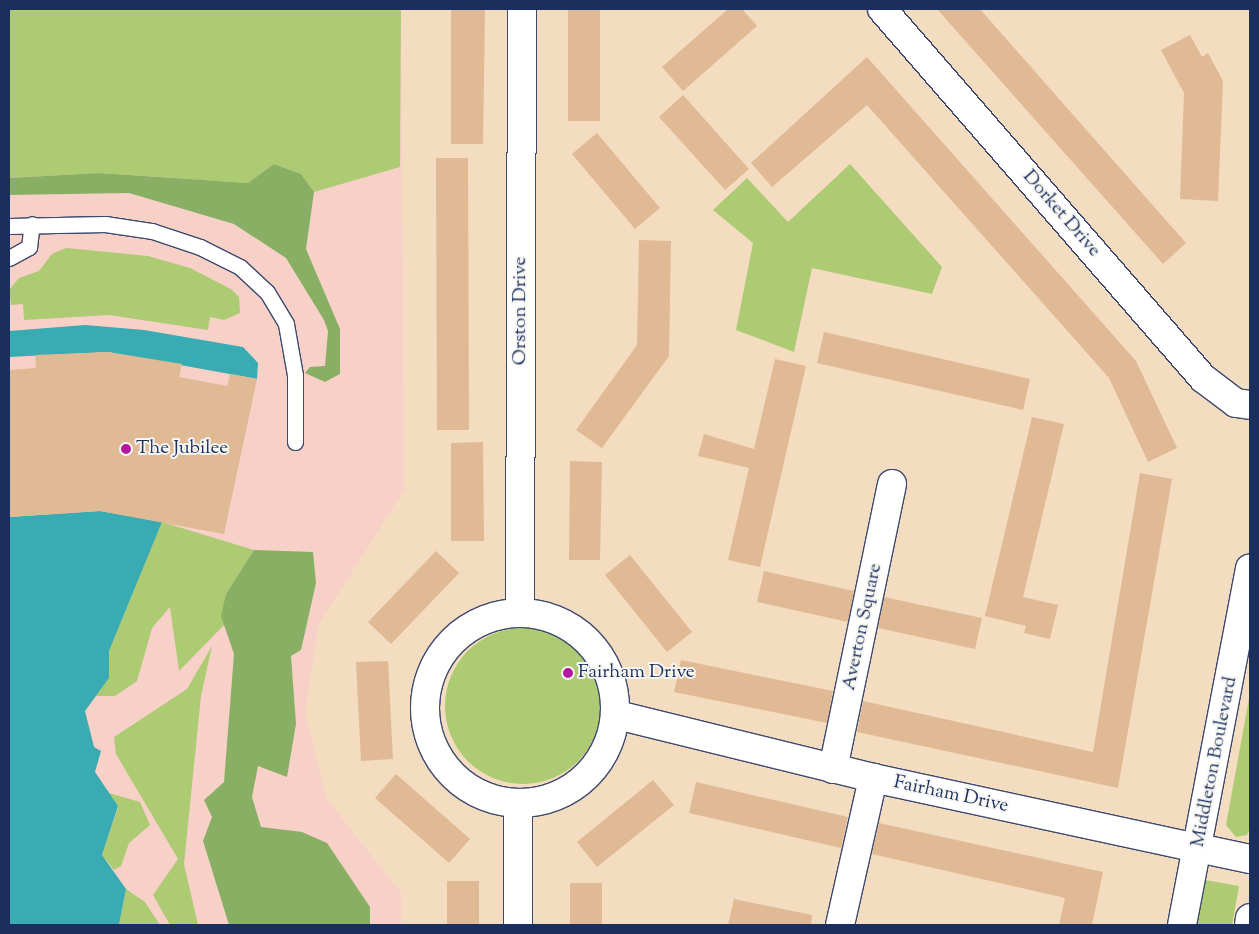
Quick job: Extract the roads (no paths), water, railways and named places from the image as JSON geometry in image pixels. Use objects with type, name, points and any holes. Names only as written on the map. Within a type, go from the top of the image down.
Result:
[{"type":"main road","name":"Orston Drive","points":[[520,612],[522,9]]},
{"type":"main road","name":"Dorket Drive","points":[[882,9],[1204,379],[1236,403],[1250,405]]},
{"type":"main road","name":"Averton Square","points":[[834,769],[892,484]]},
{"type":"main road","name":"Middleton Boulevard","points":[[1182,925],[1250,568]]},
{"type":"main road","points":[[520,612],[554,618],[584,636],[606,662],[617,715],[599,765],[575,788],[518,805],[478,795],[451,775],[433,748],[424,715],[429,680],[444,650],[467,629],[497,616],[520,612]]},
{"type":"main road","name":"Fairham Drive","points":[[617,715],[873,778],[1250,859]]},
{"type":"main road","points":[[840,925],[873,778]]},
{"type":"main road","points":[[518,805],[518,925]]},
{"type":"main road","points":[[1249,925],[1250,918]]},
{"type":"lane","points":[[9,258],[29,247],[32,224]]},
{"type":"lane","points":[[9,226],[32,224],[105,224],[152,231],[200,247],[240,267],[267,292],[286,324],[295,375],[295,442]]},
{"type":"water","points":[[85,325],[144,330],[243,347],[258,363],[257,379],[108,352],[9,357],[9,331]]},
{"type":"water","points":[[100,511],[162,522],[109,651],[109,678],[85,711],[94,747],[101,751],[95,772],[118,806],[102,855],[126,889],[119,925],[9,925],[9,517]]},
{"type":"place","name":"The Jubilee","points":[[126,449]]},
{"type":"place","name":"Fairham Drive","points":[[568,673]]}]
